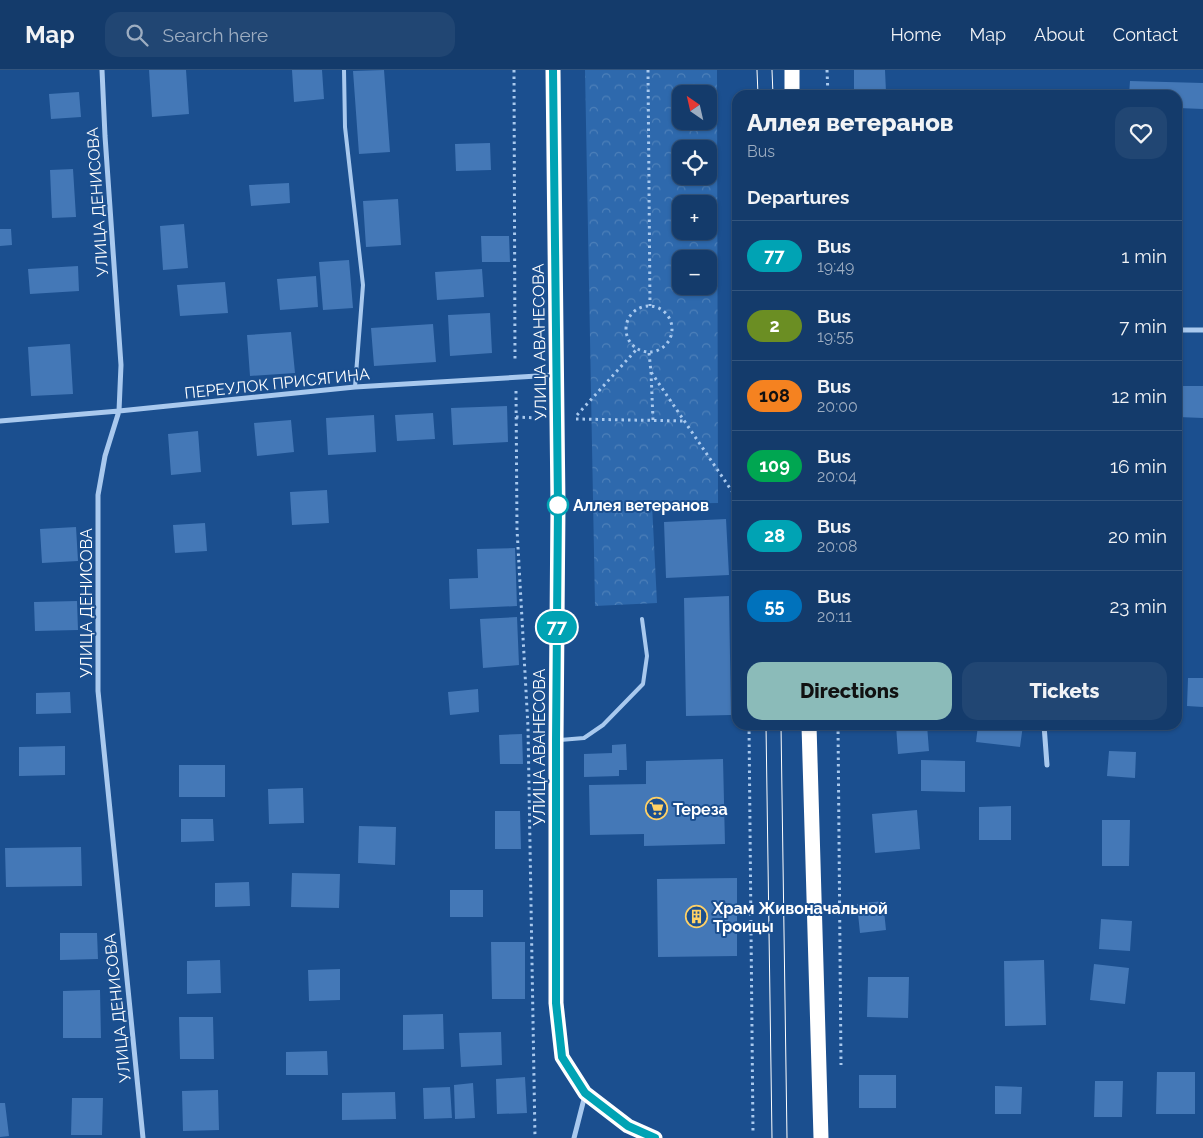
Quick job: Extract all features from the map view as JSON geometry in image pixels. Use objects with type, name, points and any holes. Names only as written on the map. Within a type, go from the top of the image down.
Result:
[{"type":"highway","name":"УЛИЦА АВАНЕСОВА","points":[[553,70],[558,505],[556,1003],[562,1057],[585,1093],[628,1126],[655,1138]]},
{"type":"highway","points":[[792,70],[792,90]]},
{"type":"highway","points":[[809,730],[821,1138]]},
{"type":"street","name":"УЛИЦА ДЕНИСОВА","points":[[102,70],[104,136],[120,365],[119,411],[105,456],[98,495],[98,691],[143,1138]]},
{"type":"street","points":[[1182,330],[1203,330]]},
{"type":"street","name":"ПЕРЕУЛОК ПРИСЯГИНА","points":[[0,421],[355,387],[557,374]]},
{"type":"street","points":[[1044,730],[1046,765]]},
{"type":"street","points":[[574,1138],[585,1093]]},
{"type":"lane","points":[[344,70],[345,127],[363,285],[355,387]]},
{"type":"lane","points":[[556,741],[584,738],[603,725],[643,684],[647,656],[642,619]]},
{"type":"path","points":[[514,70],[517,529],[528,727],[535,1138]]},
{"type":"path","points":[[648,70],[650,306]]},
{"type":"path","points":[[827,70],[828,90]]},
{"type":"path","points":[[650,306],[658,307],[670,318],[672,334],[664,347],[657,352],[649,353],[636,350],[630,345],[625,330],[629,315],[635,310],[650,306]]},
{"type":"path","points":[[636,350],[573,419],[684,420]]},
{"type":"path","points":[[649,353],[653,420]]},
{"type":"path","points":[[651,372],[732,491]]},
{"type":"path","points":[[516,417],[538,418]]},
{"type":"path","points":[[749,730],[753,1133]]},
{"type":"path","points":[[838,730],[841,1069]]},
{"type":"green space","points":[[585,70],[717,70],[717,85],[672,85],[672,130],[717,130],[718,503],[652,504],[657,603],[595,606]]},
{"type":"building","points":[[149,70],[186,70],[189,114],[152,117]]},
{"type":"building","points":[[292,70],[322,70],[324,99],[294,102]]},
{"type":"building","points":[[384,70],[390,152],[359,154],[353,71]]},
{"type":"building","points":[[854,70],[885,70],[886,90],[854,90]]},
{"type":"building","points":[[1130,81],[1203,83],[1203,109],[1182,108],[1182,90],[1129,90]]},
{"type":"building","points":[[79,92],[81,117],[51,119],[49,94]]},
{"type":"building","points":[[490,143],[491,170],[456,171],[455,144]]},
{"type":"building","points":[[73,169],[76,217],[52,218],[50,170]]},
{"type":"building","points":[[289,183],[290,203],[251,206],[249,185]]},
{"type":"building","points":[[398,199],[401,245],[366,247],[363,201]]},
{"type":"building","points":[[184,224],[188,268],[163,270],[160,226]]},
{"type":"building","points":[[0,229],[11,229],[12,245],[0,246]]},
{"type":"building","points":[[481,236],[509,236],[510,262],[482,262]]},
{"type":"building","points":[[349,260],[353,308],[323,310],[319,262]]},
{"type":"building","points":[[78,266],[79,291],[30,294],[28,269]]},
{"type":"building","points":[[482,269],[484,297],[437,300],[435,272]]},
{"type":"building","points":[[316,276],[318,307],[280,310],[277,279]]},
{"type":"building","points":[[225,282],[228,313],[180,316],[177,285]]},
{"type":"building","points":[[490,313],[492,353],[450,356],[448,315]]},
{"type":"building","points":[[433,324],[436,362],[374,366],[371,328]]},
{"type":"building","points":[[291,332],[295,373],[250,376],[247,335]]},
{"type":"building","points":[[70,344],[73,394],[31,396],[28,347]]},
{"type":"building","points":[[1182,386],[1203,386],[1203,418],[1182,417]]},
{"type":"building","points":[[507,406],[508,442],[453,445],[451,408]]},
{"type":"building","points":[[433,413],[435,439],[397,441],[395,415]]},
{"type":"building","points":[[374,415],[376,452],[328,455],[326,418]]},
{"type":"building","points":[[291,420],[294,452],[257,456],[254,423]]},
{"type":"building","points":[[198,431],[201,472],[171,475],[168,434]]},
{"type":"building","points":[[327,490],[329,523],[292,525],[290,492]]},
{"type":"building","points":[[726,519],[729,575],[666,578],[664,522]]},
{"type":"building","points":[[205,523],[207,551],[175,553],[173,525]]},
{"type":"building","points":[[76,527],[78,561],[42,563],[40,529]]},
{"type":"building","points":[[515,548],[517,606],[450,609],[449,579],[478,578],[477,549]]},
{"type":"building","points":[[729,596],[731,715],[686,716],[684,598]]},
{"type":"building","points":[[77,601],[78,630],[35,631],[34,602]]},
{"type":"building","points":[[517,617],[519,665],[483,668],[480,619]]},
{"type":"building","points":[[1188,678],[1203,678],[1203,707],[1187,706]]},
{"type":"building","points":[[478,689],[479,712],[450,715],[448,692]]},
{"type":"building","points":[[70,692],[71,713],[36,714],[36,693]]},
{"type":"building","points":[[896,730],[927,730],[929,751],[898,754]]},
{"type":"building","points":[[977,730],[1022,730],[1020,747],[976,742]]},
{"type":"building","points":[[522,734],[523,764],[500,764],[499,735]]},
{"type":"building","points":[[626,744],[627,770],[619,770],[619,776],[584,777],[584,754],[612,753],[612,745]]},
{"type":"building","points":[[65,746],[65,775],[19,776],[19,747]]},
{"type":"building","points":[[1109,751],[1136,752],[1135,778],[1107,776]]},
{"type":"building","name":"Тереза","points":[[723,759],[725,844],[644,846],[644,834],[590,835],[589,785],[646,784],[646,761]]},
{"type":"building","points":[[921,760],[965,761],[965,792],[921,791]]},
{"type":"building","points":[[179,765],[225,765],[225,797],[179,797]]},
{"type":"building","points":[[303,788],[304,823],[269,824],[268,789]]},
{"type":"building","points":[[1011,806],[1011,840],[979,840],[979,807]]},
{"type":"building","points":[[917,810],[920,849],[875,853],[872,814]]},
{"type":"building","points":[[495,811],[520,811],[521,849],[495,849]]},
{"type":"building","points":[[181,819],[213,819],[214,841],[181,842]]},
{"type":"building","points":[[1102,820],[1130,820],[1129,866],[1102,866]]},
{"type":"building","points":[[359,826],[396,827],[395,865],[358,863]]},
{"type":"building","points":[[81,847],[82,886],[6,887],[5,848]]},
{"type":"building","points":[[292,873],[340,874],[339,908],[291,907]]},
{"type":"building","name":"Храм Живоначальной Троицы","points":[[737,878],[737,956],[658,957],[657,879]]},
{"type":"building","points":[[249,882],[250,906],[215,907],[215,883]]},
{"type":"building","points":[[450,890],[483,890],[483,917],[450,917]]},
{"type":"building","points":[[883,901],[886,930],[860,933],[857,904]]},
{"type":"building","points":[[1101,919],[1132,921],[1130,951],[1099,949]]},
{"type":"building","points":[[60,933],[97,933],[98,959],[60,960]]},
{"type":"building","points":[[491,942],[525,942],[525,999],[492,999]]},
{"type":"building","points":[[220,960],[221,993],[187,994],[187,961]]},
{"type":"building","points":[[1044,960],[1046,1025],[1005,1026],[1004,961]]},
{"type":"building","points":[[1094,964],[1129,968],[1125,1004],[1090,1000]]},
{"type":"building","points":[[340,969],[340,1000],[309,1001],[308,970]]},
{"type":"building","points":[[868,977],[909,977],[908,1018],[867,1017]]},
{"type":"building","points":[[100,990],[101,1038],[63,1038],[63,991]]},
{"type":"building","points":[[443,1014],[444,1049],[403,1050],[403,1015]]},
{"type":"building","points":[[179,1017],[213,1017],[214,1059],[180,1059]]},
{"type":"building","points":[[501,1032],[502,1065],[461,1067],[459,1033]]},
{"type":"building","points":[[327,1051],[328,1075],[286,1075],[286,1052]]},
{"type":"building","points":[[1157,1072],[1195,1072],[1195,1114],[1156,1114]]},
{"type":"building","points":[[859,1075],[896,1075],[896,1108],[859,1108]]},
{"type":"building","points":[[525,1077],[527,1113],[497,1114],[496,1079]]},
{"type":"building","points":[[1095,1081],[1123,1081],[1122,1117],[1094,1117]]},
{"type":"building","points":[[473,1083],[475,1118],[455,1119],[454,1085]]},
{"type":"building","points":[[995,1086],[1022,1087],[1021,1114],[995,1114]]},
{"type":"building","points":[[450,1087],[452,1118],[424,1119],[423,1088]]},
{"type":"building","points":[[218,1090],[219,1130],[183,1131],[182,1091]]},
{"type":"building","points":[[395,1092],[396,1119],[342,1120],[342,1093]]},
{"type":"building","points":[[72,1098],[103,1098],[102,1135],[71,1135]]},
{"type":"building","points":[[0,1103],[5,1103],[9,1136],[0,1137]]},
{"type":"tram line","points":[[757,70],[758,90]]},
{"type":"tram line","points":[[772,70],[773,90]]},
{"type":"tram line","points":[[766,730],[772,1138]]},
{"type":"tram line","points":[[781,730],[787,1138]]},
{"type":"bus line","name":"77","points":[[553,70],[558,505],[556,1003],[562,1057],[585,1093],[628,1126],[655,1138]]},
{"type":"place","name":"Аллея ветеранов","points":[[558,505]]},
{"type":"place","name":"Тереза","points":[[657,809]]},
{"type":"place","name":"Храм Живоначальной Троицы","points":[[697,917]]}]
